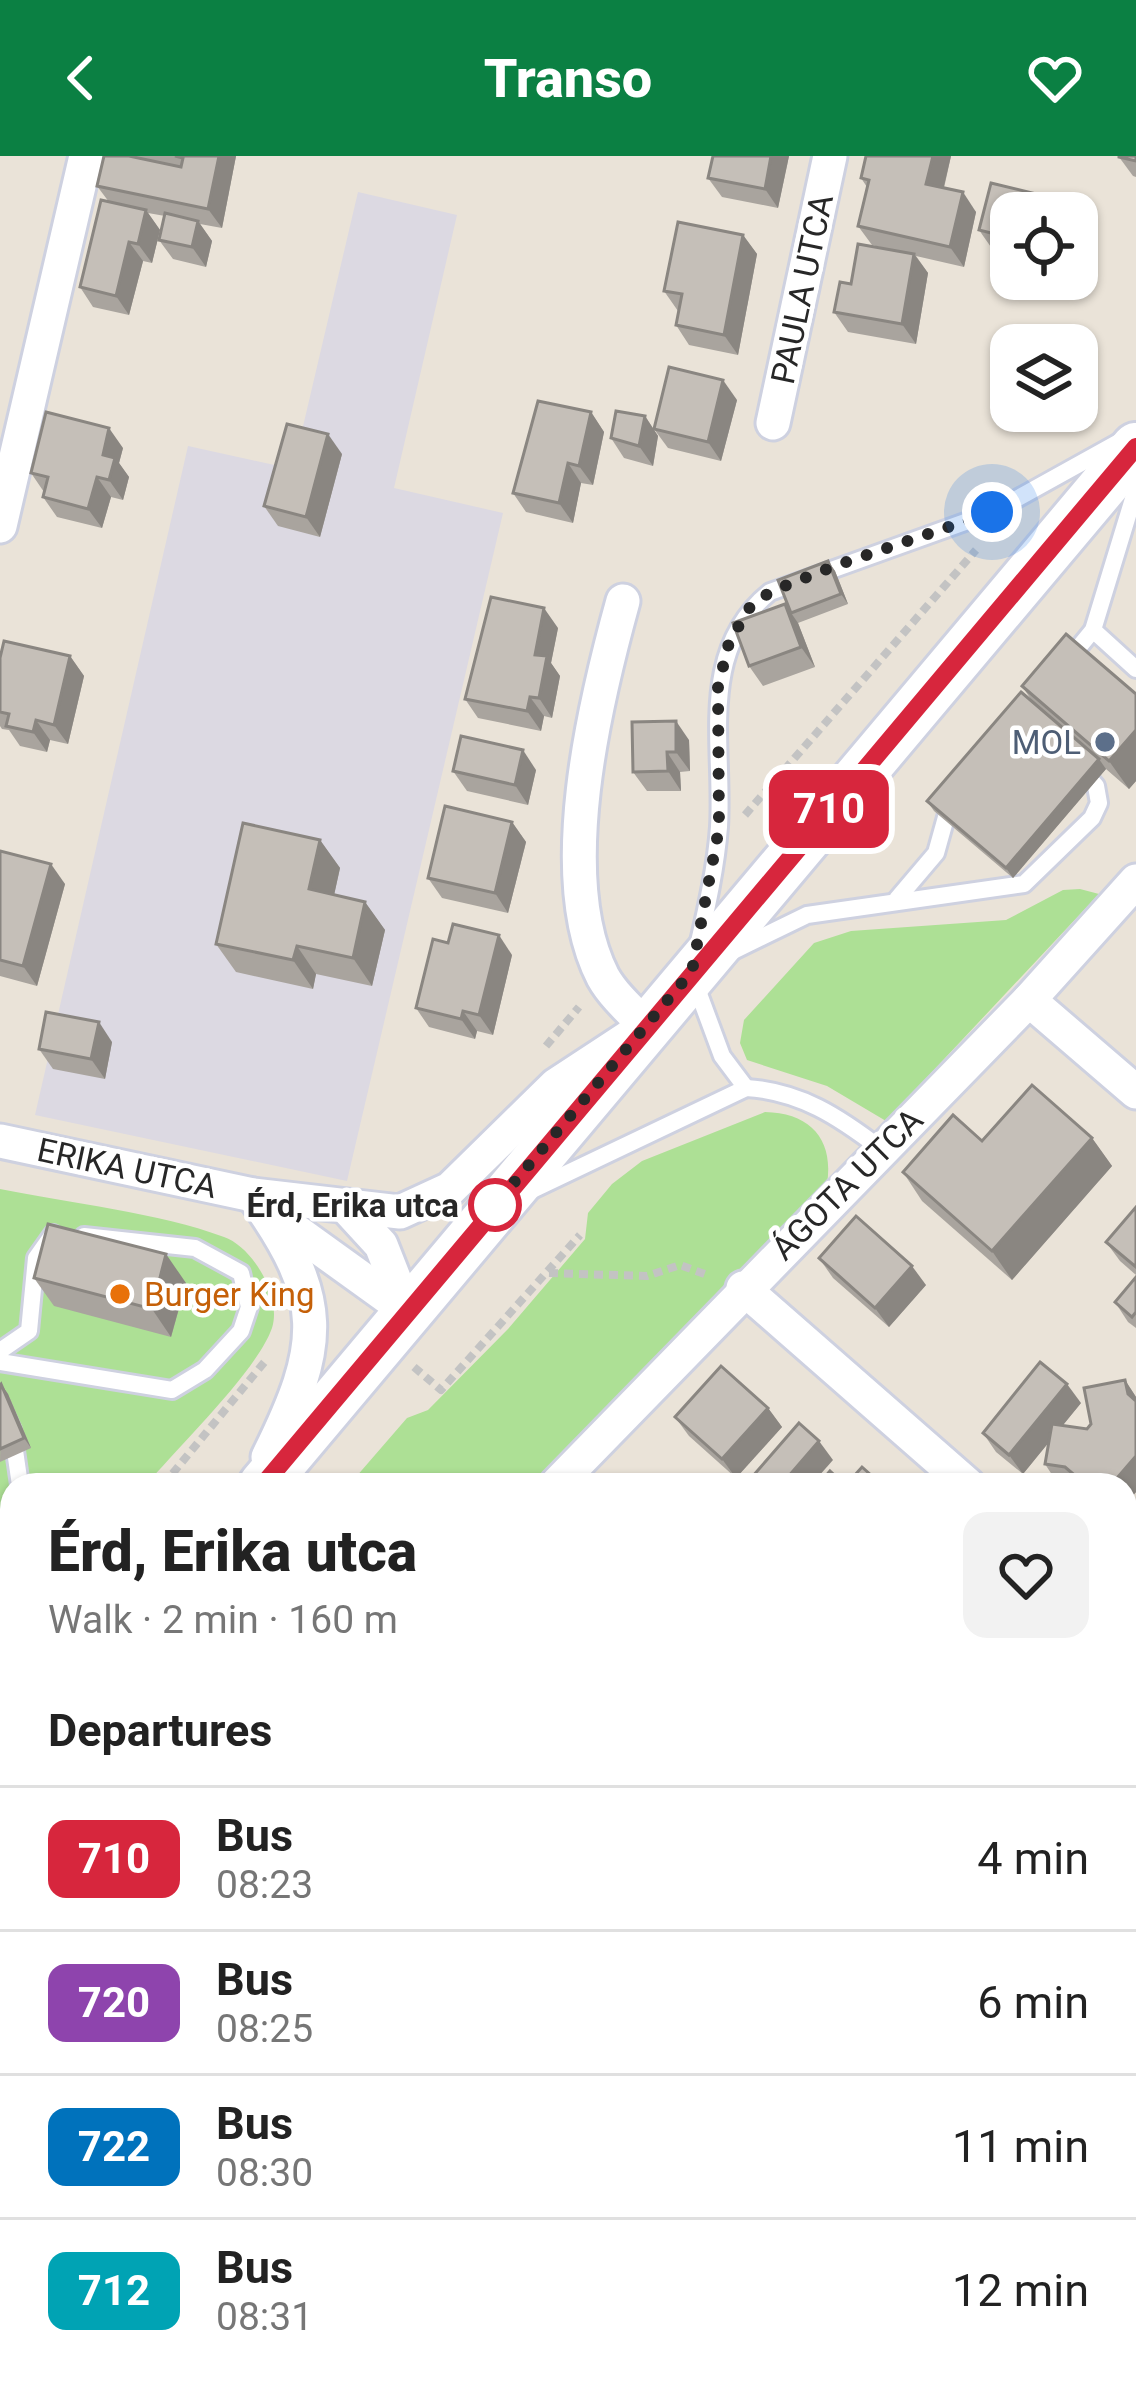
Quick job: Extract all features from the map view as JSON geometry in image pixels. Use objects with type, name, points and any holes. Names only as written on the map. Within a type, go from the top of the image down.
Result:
[{"type":"main road","points":[[268,1473],[1136,447]]},
{"type":"street","points":[[0,526],[86,156]]},
{"type":"street","name":"PAULA UTCA","points":[[773,423],[830,156]]},
{"type":"street","points":[[623,601],[591,720],[583,894],[604,979],[646,1026]]},
{"type":"street","name":"ÁGOTA UTCA","points":[[567,1473],[1029,1000],[1136,881]]},
{"type":"street","points":[[1029,1000],[1136,1092]]},
{"type":"street","name":"ERIKA UTCA","points":[[0,1142],[253,1195],[400,1212],[439,1196],[483,1160],[556,1085],[646,1026]]},
{"type":"street","name":"ERIKA UTCA","points":[[253,1195],[329,1260],[395,1326]]},
{"type":"street","name":"ERIKA UTCA","points":[[253,1195],[305,1280],[310,1332],[296,1400],[263,1473]]},
{"type":"street","points":[[348,1209],[381,1245],[395,1326]]},
{"type":"street","points":[[743,1288],[954,1473]]},
{"type":"lane","points":[[746,1088],[722,1056],[692,971],[716,850],[718,687],[728,646],[747,610],[770,592],[832,567],[992,512],[1136,433]]},
{"type":"lane","points":[[1054,678],[1093,630],[1136,489]]},
{"type":"lane","points":[[1093,630],[1136,669]]},
{"type":"lane","points":[[692,971],[807,915],[1024,884],[1092,818],[1099,802],[1096,786],[1066,756]]},
{"type":"lane","points":[[897,899],[936,853],[947,808],[967,780]]},
{"type":"lane","points":[[491,1210],[746,1088],[805,1100],[881,1149]]},
{"type":"lane","points":[[0,1351],[29,1331],[37,1258],[55,1232],[195,1248],[241,1273],[249,1306],[241,1331],[217,1357],[172,1390],[0,1362]]},
{"type":"lane","points":[[0,1404],[12,1430],[17,1473]]},
{"type":"path","points":[[716,850],[978,548]]},
{"type":"path","points":[[395,1326],[441,1390],[580,1235]]},
{"type":"path","points":[[548,1273],[647,1276],[680,1265],[743,1288]]},
{"type":"shaded area","points":[[358,192],[457,215],[394,488],[503,513],[347,1181],[35,1115],[188,446],[293,469]]},
{"type":"green space","points":[[1063,890],[1099,894],[886,1121],[827,1086],[747,1060],[740,1043],[744,1020],[814,943],[851,931],[1006,920]]},
{"type":"green space","points":[[765,1112],[795,1117],[816,1132],[827,1154],[827,1184],[555,1473],[359,1473],[407,1418],[428,1410],[508,1329],[585,1239],[588,1213],[612,1184],[642,1161]]},
{"type":"green space","points":[[0,1189],[199,1229],[235,1243],[255,1262],[273,1302],[272,1328],[264,1346],[157,1473],[0,1473]]},
{"type":"building","points":[[104,156],[181,167],[183,158],[175,156],[219,156],[208,209],[97,186]]},
{"type":"building","points":[[713,156],[771,156],[765,189],[708,178]]},
{"type":"building","points":[[866,156],[933,156],[926,184],[963,192],[950,247],[858,226],[869,180],[861,178]]},
{"type":"building","points":[[991,183],[1028,192],[990,192],[990,233],[979,230]]},
{"type":"building","points":[[101,200],[146,210],[138,244],[129,242],[116,296],[80,287]]},
{"type":"building","points":[[165,213],[198,221],[192,247],[159,240]]},
{"type":"building","points":[[678,222],[743,235],[724,335],[676,325],[682,294],[664,291]]},
{"type":"building","points":[[858,244],[914,254],[902,324],[834,312],[840,282],[851,284]]},
{"type":"building","points":[[669,367],[723,380],[708,442],[654,429]]},
{"type":"building","points":[[538,401],[591,412],[579,466],[568,463],[559,503],[513,493]]},
{"type":"building","points":[[616,411],[645,416],[639,446],[611,438]]},
{"type":"building","points":[[46,412],[109,428],[103,455],[115,458],[109,480],[97,477],[88,509],[43,497],[48,477],[31,473]]},
{"type":"building","points":[[287,424],[328,434],[306,517],[264,506]]},
{"type":"building","points":[[828,561],[841,594],[791,613],[778,580]]},
{"type":"building","points":[[491,597],[544,608],[535,655],[547,656],[539,698],[530,697],[527,711],[465,699]]},
{"type":"building","points":[[785,604],[801,647],[749,666],[733,623]]},
{"type":"building","name":"MOL","points":[[1066,634],[1136,694],[1136,730],[1109,761],[1022,686]]},
{"type":"building","points":[[4,641],[70,656],[54,725],[36,720],[33,732],[6,726],[9,714],[0,712]]},
{"type":"building","points":[[1021,692],[1099,759],[1006,868],[927,801]]},
{"type":"building","points":[[676,721],[676,752],[667,752],[668,771],[633,772],[632,722]]},
{"type":"building","points":[[461,736],[523,750],[515,785],[453,771]]},
{"type":"building","points":[[445,806],[512,822],[495,893],[428,878]]},
{"type":"building","points":[[243,823],[320,840],[309,889],[365,902],[353,958],[297,946],[293,960],[216,944]]},
{"type":"building","points":[[0,851],[51,864],[23,966],[0,960]]},
{"type":"building","points":[[453,924],[499,935],[479,1015],[463,1011],[461,1019],[416,1008],[433,939],[448,943]]},
{"type":"building","points":[[46,1012],[99,1022],[91,1059],[39,1049]]},
{"type":"building","points":[[1032,1085],[1092,1138],[992,1251],[903,1172],[953,1115],[982,1141]]},
{"type":"building","points":[[1136,1207],[1136,1267],[1106,1242]]},
{"type":"building","points":[[856,1216],[912,1266],[875,1308],[819,1258]]},
{"type":"building","points":[[48,1224],[166,1254],[152,1309],[34,1278]]},
{"type":"building","points":[[1136,1277],[1136,1312],[1132,1317],[1115,1302]]},
{"type":"building","points":[[1040,1362],[1067,1384],[1009,1455],[983,1433]]},
{"type":"building","points":[[721,1366],[768,1408],[722,1459],[675,1417]]},
{"type":"building","points":[[1125,1380],[1128,1394],[1136,1401],[1136,1456],[1121,1473],[1072,1473],[1045,1464],[1052,1424],[1087,1429],[1091,1424],[1084,1388]]},
{"type":"building","points":[[0,1385],[24,1438],[0,1449]]},
{"type":"building","points":[[799,1423],[819,1441],[791,1473],[755,1473]]},
{"type":"bus line","name":"710","points":[[273,1473],[1136,447]]},
{"type":"place","name":"MOL","points":[[1105,742]]},
{"type":"place","name":"Érd, Erika utca","points":[[495,1205]]},
{"type":"place","name":"Burger King","points":[[120,1294]]},
{"type":"route","points":[[495,1205],[491,1210],[692,971],[711,890],[719,828],[718,687],[728,646],[747,610],[770,592],[832,567],[992,512]]}]
